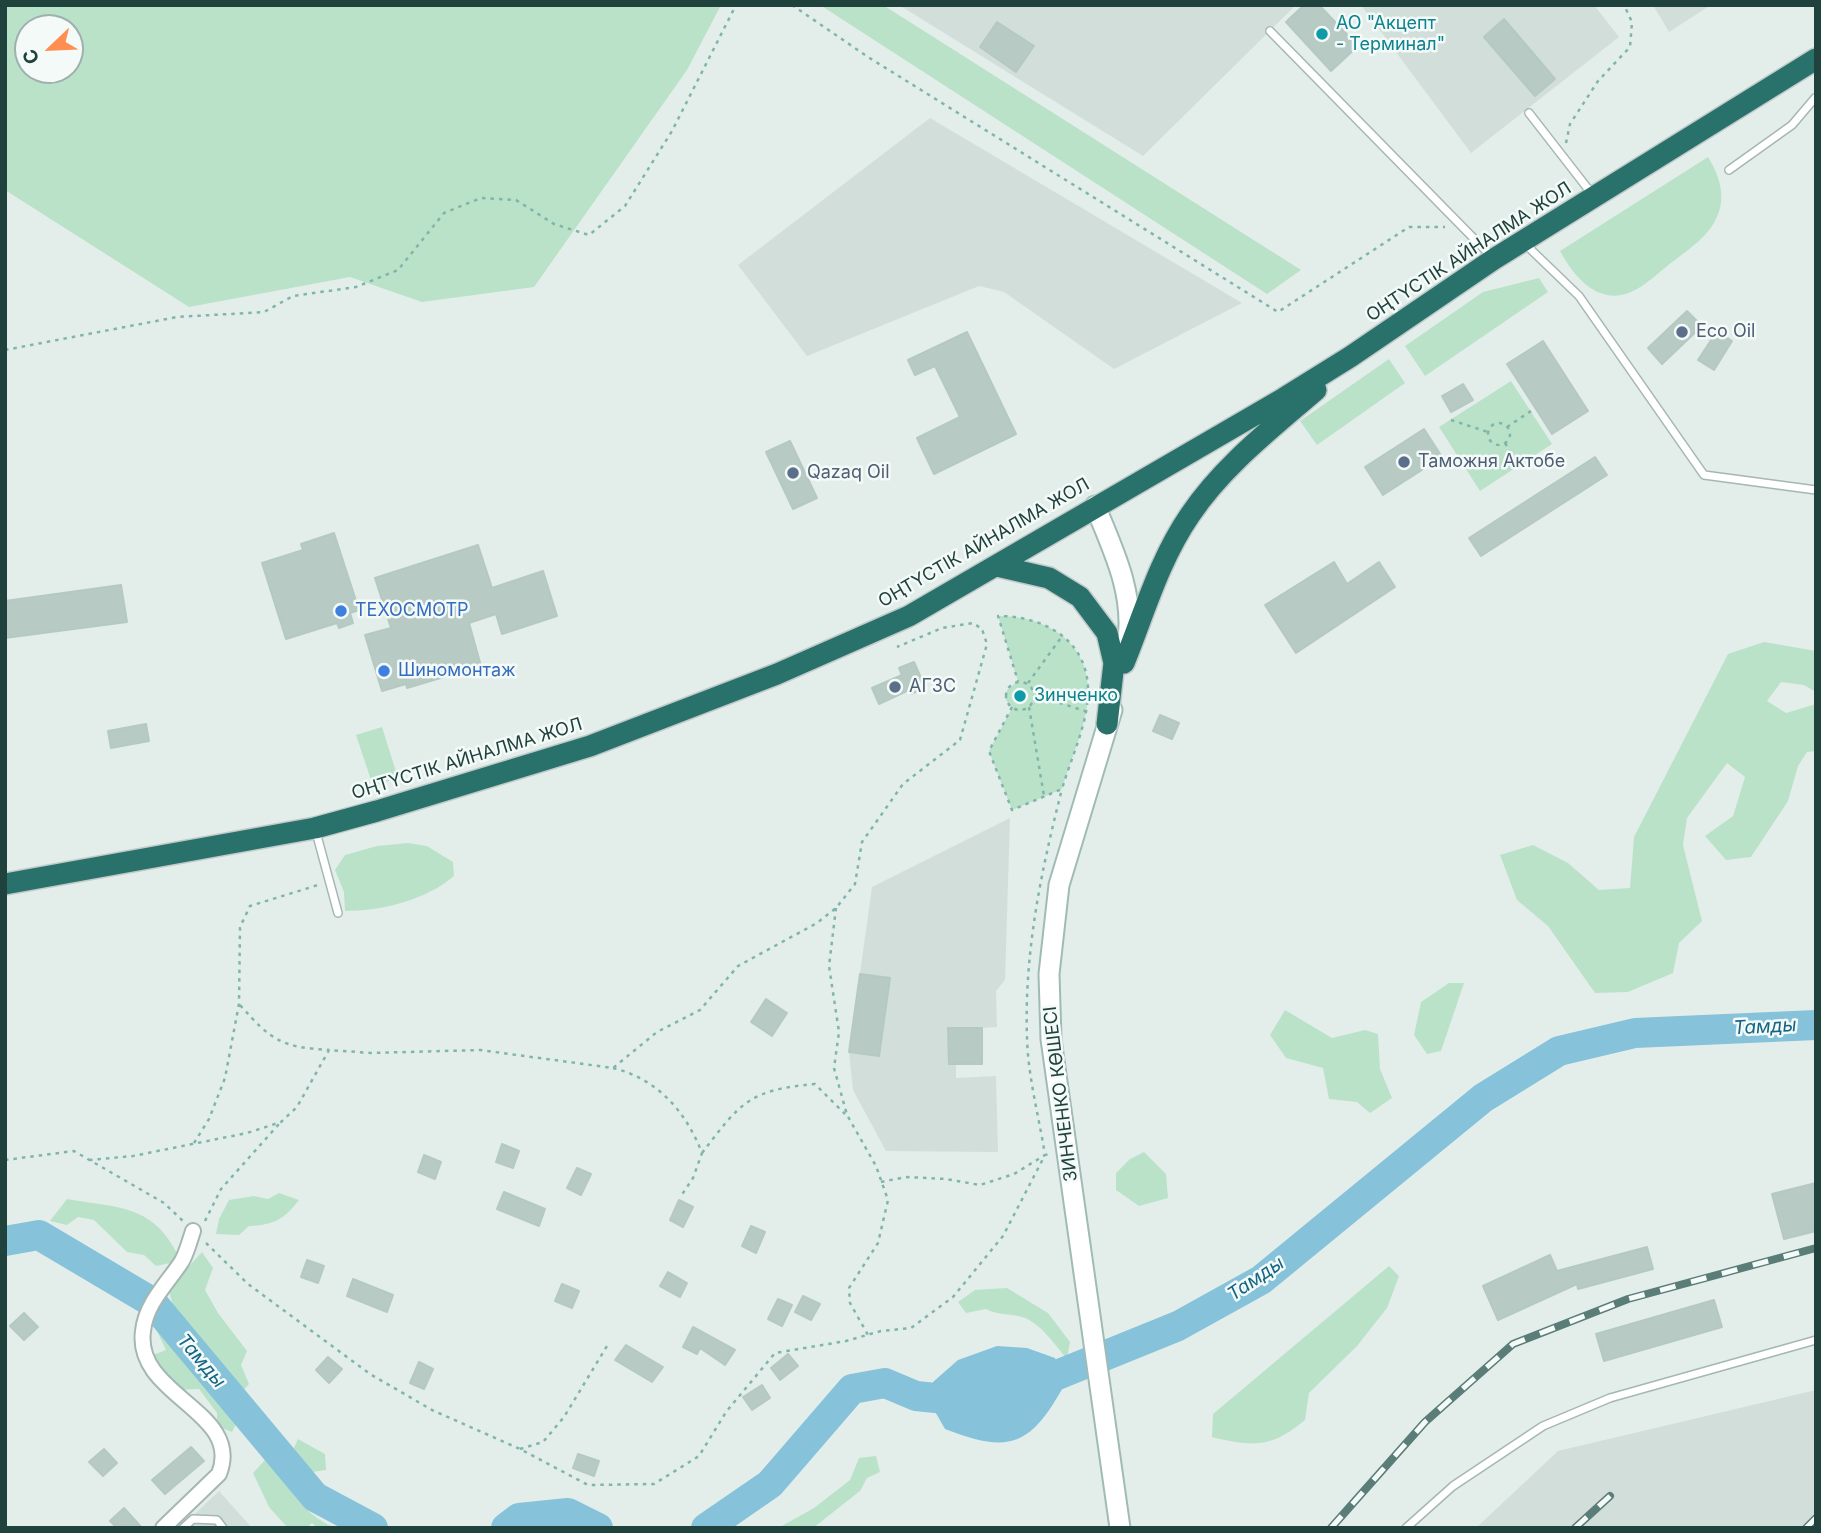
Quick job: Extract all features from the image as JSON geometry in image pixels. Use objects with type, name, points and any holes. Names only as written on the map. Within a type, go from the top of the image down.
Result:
[{"type":"highway","name":"ОҢТҮСТІК АЙНАЛМА ЖОЛ","points":[[5,884],[315,828],[603,741],[777,674],[909,616],[1350,357],[1494,259],[1816,59]]},
{"type":"highway","points":[[1124,663],[1161,570],[1190,515],[1230,465],[1350,357]]},
{"type":"highway","points":[[997,566],[1049,578],[1080,597],[1107,633],[1114,663],[1107,724]]},
{"type":"main road","name":"ЗИНЧЕНКО КӨШЕСІ","points":[[1095,506],[1123,574],[1128,639],[1107,724],[1059,885],[1049,974],[1051,1039],[1120,1528]]},
{"type":"street","points":[[163,1528],[219,1474],[223,1463],[218,1439],[206,1419],[162,1382],[148,1364],[144,1353],[143,1331],[152,1302],[198,1235]]},
{"type":"lane","points":[[1270,31],[1494,259]]},
{"type":"lane","points":[[1729,170],[1792,125],[1815,98]]},
{"type":"lane","points":[[1529,113],[1595,198]]},
{"type":"lane","points":[[1522,242],[1579,296],[1704,475],[1816,490]]},
{"type":"lane","points":[[315,828],[338,913]]},
{"type":"lane","points":[[1406,1528],[1453,1486],[1543,1426],[1610,1398],[1816,1340]]},
{"type":"lane","points":[[183,1528],[193,1519],[217,1520],[223,1528]]},
{"type":"path","points":[[5,350],[177,317],[264,312],[293,296],[356,287],[398,270],[444,213],[481,198],[516,200],[554,224],[590,235],[625,206],[672,131],[736,5]]},
{"type":"path","points":[[792,5],[868,57],[1278,312],[1409,227],[1463,228]]},
{"type":"path","points":[[1564,157],[1570,124],[1598,81],[1630,47],[1632,22],[1625,5]]},
{"type":"path","points":[[1507,427],[1531,411]]},
{"type":"path","points":[[1451,419],[1488,432],[1494,444],[1505,443],[1509,438],[1507,427]]},
{"type":"path","points":[[1488,432],[1497,423],[1507,427]]},
{"type":"path","points":[[1505,443],[1519,466]]},
{"type":"path","points":[[1012,708],[989,751],[1012,810],[1062,789],[1085,711],[1088,691],[1086,669],[1080,654],[1063,635],[1037,621],[1016,616],[998,616],[1018,681]]},
{"type":"path","points":[[613,1068],[657,1032],[700,1010],[738,966],[817,923],[836,908],[855,884],[862,842],[903,784],[960,740],[986,644],[982,629],[973,623],[942,628],[897,647]]},
{"type":"path","points":[[1028,683],[1063,635]]},
{"type":"path","points":[[1018,681],[1028,683],[1035,695],[1085,711]]},
{"type":"path","points":[[1018,681],[1007,690],[1006,699],[1012,708],[1021,710],[1029,707]]},
{"type":"path","points":[[1035,695],[1029,707],[1044,796]]},
{"type":"path","points":[[194,1143],[209,1119],[225,1077],[239,1004],[240,927],[250,906],[325,883]]},
{"type":"path","points":[[836,908],[829,966],[839,1032],[834,1068],[847,1115],[888,1200],[878,1243],[849,1288],[850,1303],[868,1335]]},
{"type":"path","points":[[239,1004],[268,1036],[297,1048],[371,1053],[480,1050],[634,1073],[682,1111],[702,1153]]},
{"type":"path","points":[[198,1235],[221,1189],[297,1107],[329,1051]]},
{"type":"path","points":[[681,1196],[693,1178],[702,1153],[747,1101],[776,1088],[814,1084],[847,1115]]},
{"type":"path","points":[[89,1160],[133,1156],[247,1133],[281,1122]]},
{"type":"path","points":[[881,1182],[906,1177],[946,1179],[980,1185],[1014,1174],[1045,1156],[1066,1150]]},
{"type":"path","points":[[5,1160],[74,1151],[164,1203],[248,1284],[370,1374],[432,1410],[520,1449],[588,1485],[654,1484],[699,1456],[726,1412],[775,1353],[911,1328],[953,1297],[1003,1236],[1045,1156]]},
{"type":"path","points":[[520,1449],[543,1441],[564,1417],[607,1346]]},
{"type":"shaded area","points":[[899,5],[1296,5],[1143,156]]},
{"type":"shaded area","points":[[1361,5],[1594,5],[1619,37],[1471,153]]},
{"type":"shaded area","points":[[1653,5],[1711,5],[1669,32]]},
{"type":"shaded area","points":[[930,118],[1242,303],[1114,369],[1004,292],[979,286],[807,356],[738,265]]},
{"type":"shaded area","points":[[1010,818],[1005,980],[996,991],[997,1027],[982,1028],[956,1064],[956,1078],[996,1076],[998,1152],[886,1151],[853,1090],[849,1052],[872,887]]},
{"type":"shaded area","points":[[1816,1390],[1816,1528],[1476,1528],[1558,1451]]},
{"type":"shaded area","points":[[219,1491],[252,1528],[180,1528]]},
{"type":"green space","points":[[5,5],[721,5],[687,70],[534,287],[422,302],[350,277],[189,307],[5,190]]},
{"type":"green space","points":[[820,5],[883,5],[1301,270],[1267,294]]},
{"type":"green space","points":[[1708,157],[1718,178],[1721,203],[1715,221],[1697,242],[1648,282],[1631,292],[1608,295],[1598,292],[1580,279],[1560,251]]},
{"type":"green space","points":[[1539,278],[1548,292],[1425,376],[1405,346],[1483,292]]},
{"type":"green space","points":[[1389,359],[1405,383],[1317,445],[1300,421]]},
{"type":"green space","points":[[1511,381],[1552,444],[1480,491],[1439,427]]},
{"type":"green space","points":[[998,616],[1031,620],[1059,634],[1080,656],[1088,689],[1083,727],[1062,789],[1012,810],[989,751],[1012,708],[1006,700],[1007,690],[1018,681]]},
{"type":"green space","points":[[1764,642],[1816,651],[1816,692],[1804,685],[1781,682],[1767,701],[1786,713],[1816,704],[1816,751],[1807,752],[1798,766],[1788,801],[1751,857],[1726,860],[1705,836],[1733,816],[1745,777],[1727,763],[1687,818],[1683,845],[1702,921],[1679,943],[1673,973],[1628,992],[1595,993],[1548,926],[1517,900],[1500,855],[1533,845],[1568,863],[1599,890],[1630,888],[1634,837],[1728,654]]},
{"type":"green space","points":[[382,727],[398,778],[373,786],[356,735]]},
{"type":"green space","points":[[408,843],[427,846],[453,862],[454,876],[430,892],[403,903],[345,911],[344,892],[335,870],[345,855],[377,846]]},
{"type":"green space","points":[[1449,983],[1464,983],[1441,1051],[1427,1054],[1414,1035],[1421,1002]]},
{"type":"green space","points":[[1285,1010],[1332,1038],[1365,1030],[1378,1034],[1380,1069],[1392,1098],[1370,1113],[1357,1102],[1329,1099],[1323,1068],[1286,1058],[1270,1035]]},
{"type":"green space","points":[[1144,1152],[1166,1174],[1168,1198],[1139,1206],[1116,1190],[1116,1173],[1130,1159]]},
{"type":"green space","points":[[279,1193],[299,1200],[283,1217],[271,1223],[249,1226],[239,1235],[216,1234],[219,1219],[229,1200],[254,1196],[268,1199]]},
{"type":"green space","points":[[67,1199],[116,1207],[143,1216],[167,1237],[177,1253],[175,1262],[156,1266],[144,1255],[127,1252],[94,1220],[78,1217],[67,1225],[50,1221]]},
{"type":"green space","points":[[202,1252],[213,1268],[205,1290],[218,1313],[247,1351],[241,1365],[249,1384],[242,1392],[196,1345],[172,1302],[169,1288]]},
{"type":"green space","points":[[1389,1266],[1399,1276],[1387,1308],[1357,1346],[1309,1393],[1305,1420],[1282,1436],[1262,1443],[1212,1437],[1213,1414]]},
{"type":"green space","points":[[1007,1288],[1048,1313],[1070,1342],[1067,1359],[1031,1321],[986,1309],[966,1313],[958,1302],[975,1290]]},
{"type":"green space","points":[[156,1317],[231,1406],[237,1422],[232,1432],[217,1426],[217,1413],[199,1389],[174,1390],[159,1372],[153,1355],[166,1350],[156,1329]]},
{"type":"green space","points":[[298,1439],[325,1454],[326,1470],[313,1472],[292,1452]]},
{"type":"green space","points":[[876,1456],[880,1472],[867,1478],[860,1491],[813,1528],[778,1528],[814,1508],[850,1480],[859,1458]]},
{"type":"green space","points":[[265,1460],[312,1514],[335,1528],[318,1528],[312,1523],[306,1528],[287,1527],[269,1507],[253,1473]]},
{"type":"water","points":[[997,1346],[1027,1348],[1055,1358],[1065,1384],[1053,1405],[1029,1432],[1017,1439],[987,1442],[945,1429],[933,1408],[933,1382],[958,1360]]},
{"type":"building","name":"АО \"Акцепт - Терминал\"","points":[[1304,5],[1319,5],[1358,46],[1331,71],[1286,22]]},
{"type":"building","points":[[1504,19],[1555,79],[1535,96],[1484,37]]},
{"type":"building","points":[[997,22],[1034,46],[1016,72],[980,47]]},
{"type":"building","points":[[1687,311],[1702,326],[1662,364],[1648,348]]},
{"type":"building","points":[[1717,331],[1732,341],[1714,370],[1698,360]]},
{"type":"building","points":[[967,332],[1016,434],[934,474],[917,438],[960,417],[935,366],[915,375],[908,360]]},
{"type":"building","points":[[1543,341],[1588,411],[1552,434],[1507,364]]},
{"type":"building","points":[[1463,384],[1473,400],[1451,412],[1442,396]]},
{"type":"building","name":"Таможня Актобе","points":[[1424,429],[1442,457],[1383,495],[1365,467]]},
{"type":"building","points":[[790,441],[817,498],[793,509],[766,452]]},
{"type":"building","points":[[1595,457],[1607,475],[1481,556],[1469,538]]},
{"type":"building","points":[[334,533],[359,610],[350,613],[353,623],[339,628],[337,623],[286,639],[262,563],[303,550],[301,544]]},
{"type":"building","points":[[478,545],[492,588],[543,571],[557,616],[502,634],[496,614],[469,623],[481,666],[407,688],[406,684],[382,691],[365,635],[391,628],[375,578]]},
{"type":"building","points":[[1334,562],[1347,584],[1379,562],[1395,587],[1296,653],[1265,605]]},
{"type":"building","points":[[121,585],[127,622],[5,638],[5,601]]},
{"type":"building","points":[[914,662],[925,687],[911,694],[909,690],[879,704],[872,688],[902,675],[899,668]]},
{"type":"building","points":[[1160,715],[1179,723],[1172,739],[1153,731]]},
{"type":"building","points":[[146,724],[149,741],[111,748],[108,731]]},
{"type":"building","points":[[860,974],[890,978],[879,1056],[849,1052]]},
{"type":"building","points":[[766,999],[787,1013],[772,1036],[751,1022]]},
{"type":"building","points":[[948,1028],[982,1028],[982,1064],[949,1064]]},
{"type":"building","points":[[502,1144],[519,1151],[513,1168],[496,1162]]},
{"type":"building","points":[[424,1155],[441,1162],[435,1179],[418,1172]]},
{"type":"building","points":[[577,1168],[591,1174],[581,1195],[567,1188]]},
{"type":"building","points":[[1816,1183],[1816,1231],[1784,1239],[1772,1194]]},
{"type":"building","points":[[504,1192],[545,1209],[539,1226],[497,1209]]},
{"type":"building","points":[[679,1200],[693,1207],[683,1227],[670,1220]]},
{"type":"building","points":[[751,1226],[765,1232],[756,1253],[742,1246]]},
{"type":"building","points":[[1647,1247],[1653,1269],[1578,1289],[1577,1284],[1498,1320],[1483,1286],[1550,1255],[1557,1271]]},
{"type":"building","points":[[307,1260],[324,1266],[318,1283],[301,1277]]},
{"type":"building","points":[[668,1272],[687,1283],[680,1297],[660,1286]]},
{"type":"building","points":[[353,1279],[393,1295],[387,1312],[347,1296]]},
{"type":"building","points":[[562,1284],[579,1291],[572,1308],[555,1301]]},
{"type":"building","points":[[803,1296],[820,1304],[811,1320],[795,1312]]},
{"type":"building","points":[[778,1299],[792,1305],[782,1326],[768,1319]]},
{"type":"building","points":[[1714,1300],[1722,1327],[1604,1361],[1596,1334]]},
{"type":"building","points":[[24,1313],[38,1327],[24,1340],[10,1326]]},
{"type":"building","points":[[693,1327],[735,1350],[725,1365],[700,1348],[697,1354],[683,1347]]},
{"type":"building","points":[[626,1345],[663,1367],[652,1382],[615,1360]]},
{"type":"building","points":[[788,1354],[798,1366],[780,1380],[771,1368]]},
{"type":"building","points":[[328,1357],[342,1369],[329,1383],[316,1370]]},
{"type":"building","points":[[419,1362],[433,1369],[424,1389],[410,1383]]},
{"type":"building","points":[[762,1385],[770,1398],[752,1410],[743,1397]]},
{"type":"building","points":[[191,1447],[204,1461],[165,1494],[152,1480]]},
{"type":"building","points":[[104,1449],[117,1463],[103,1476],[89,1462]]},
{"type":"building","points":[[578,1454],[599,1461],[594,1476],[573,1468]]},
{"type":"building","points":[[124,1508],[142,1528],[117,1528],[110,1521]]},
{"type":"waterway","name":"Тамды","points":[[1025,1388],[1178,1326],[1261,1280],[1483,1098],[1559,1051],[1635,1033],[1816,1025]]},
{"type":"waterway","name":"Тамды","points":[[5,1241],[39,1235],[152,1302],[315,1497],[373,1528]]},
{"type":"waterway","name":"Тамды","points":[[706,1528],[770,1484],[852,1389],[885,1383],[916,1396],[975,1402]]},
{"type":"waterway","name":"Тамды","points":[[506,1528],[519,1518],[568,1513],[598,1528]]},
{"type":"railway","points":[[1331,1528],[1425,1422],[1513,1344],[1628,1299],[1816,1248]]},
{"type":"railway","points":[[1575,1528],[1610,1496]]},
{"type":"railway","points":[[1806,1528],[1816,1518]]},
{"type":"place","name":"АО \"Акцепт - Терминал\"","points":[[1322,34]]},
{"type":"place","name":"Eco Oil","points":[[1682,332]]},
{"type":"place","name":"Таможня Актобе","points":[[1404,462]]},
{"type":"place","name":"Qazaq Oil","points":[[793,473]]},
{"type":"place","name":"ТЕХОСМОТР","points":[[341,611]]},
{"type":"place","name":"Шиномонтаж","points":[[384,671]]},
{"type":"place","name":"АГЗС","points":[[895,687]]},
{"type":"place","name":"Зинченко","points":[[1020,696]]}]
